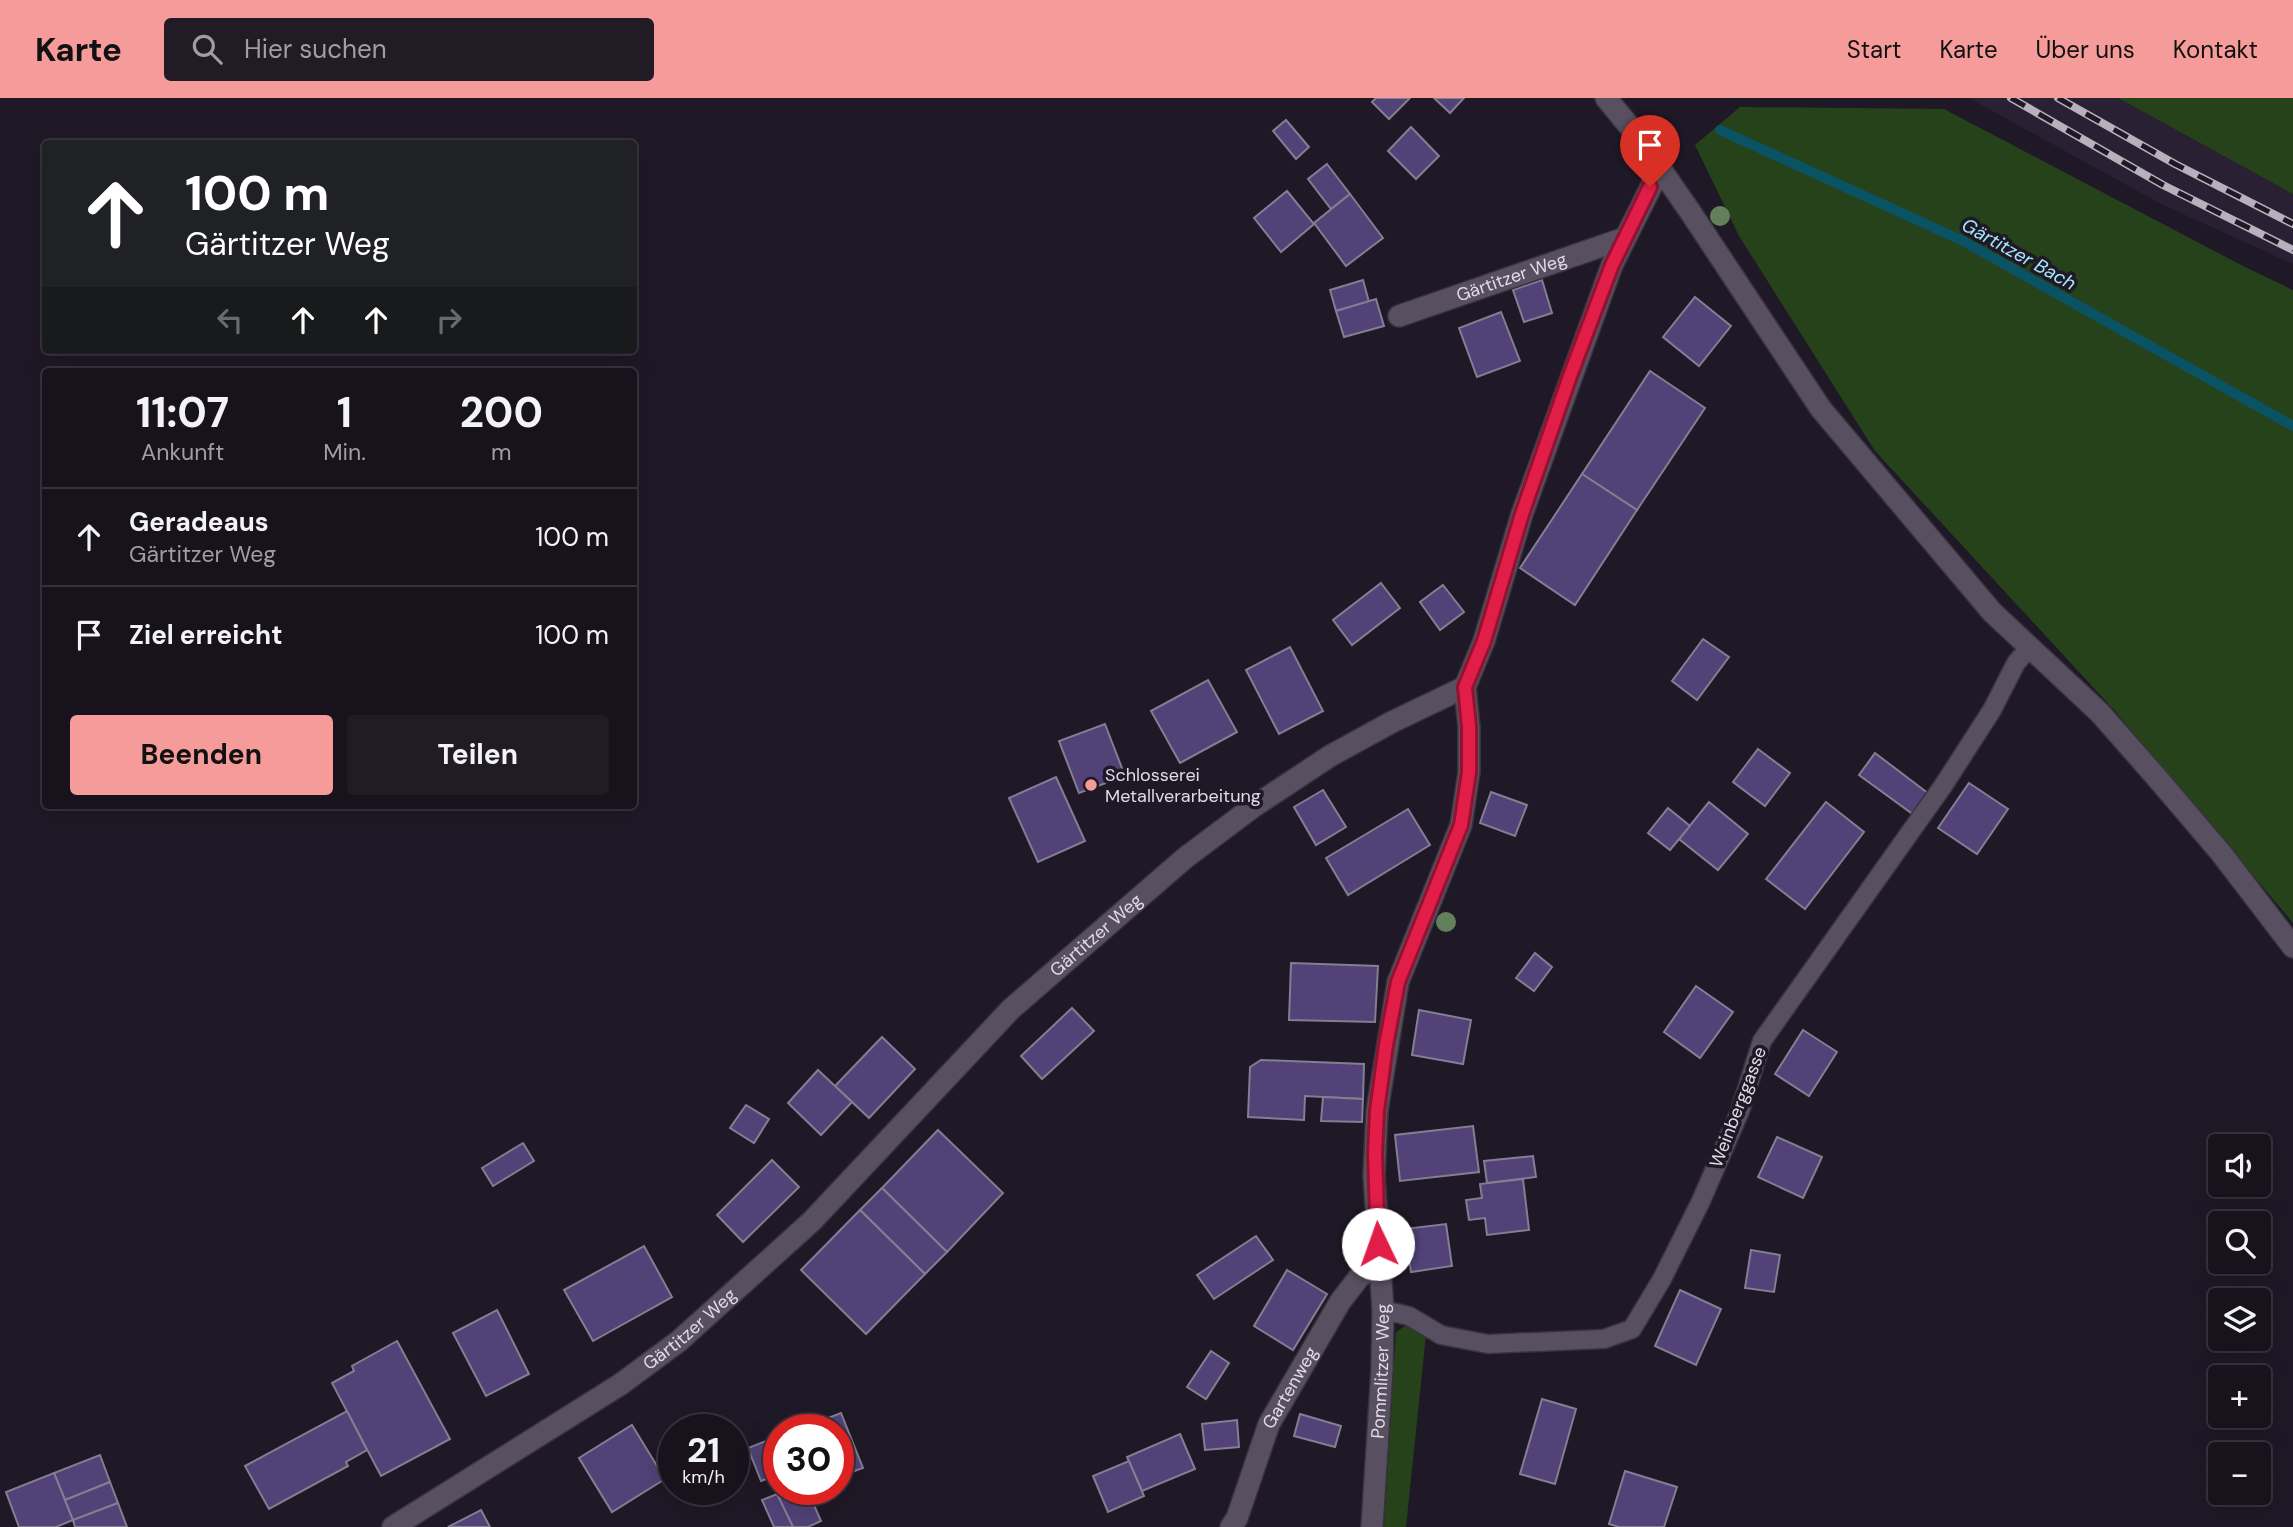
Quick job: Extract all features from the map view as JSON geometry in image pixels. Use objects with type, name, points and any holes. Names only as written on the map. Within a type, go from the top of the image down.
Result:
[{"type":"street","points":[[1606,98],[1640,139],[1821,409],[1992,612],[2100,713],[2150,769],[2221,853],[2293,947]]},
{"type":"street","points":[[1465,687],[1484,641],[1522,514],[1570,376],[1612,265],[1660,169]]},
{"type":"street","name":"Gärtitzer Weg","points":[[1399,317],[1625,238]]},
{"type":"street","name":"Gärtitzer Weg","points":[[393,1527],[621,1384],[679,1341],[812,1221],[1010,1009],[1185,858],[1252,807],[1330,756],[1465,687]]},
{"type":"street","name":"Pommlitzer Weg","points":[[1372,1527],[1383,1310],[1374,1176],[1377,1111],[1398,982],[1461,825],[1469,772],[1469,727],[1465,687]]},
{"type":"street","name":"Gartenweg","points":[[1231,1527],[1237,1518],[1269,1424],[1340,1302],[1360,1276],[1379,1267]]},
{"type":"lane","name":"Weinberggasse","points":[[1383,1310],[1409,1316],[1441,1335],[1488,1343],[1604,1339],[1632,1329],[1662,1279],[1701,1201],[1740,1111],[1762,1041],[1943,786],[1992,710],[2017,663],[2030,647]]},
{"type":"shaded area","points":[[1969,98],[2118,98],[2293,194],[2293,264],[2161,204]]},
{"type":"green space","points":[[2118,98],[2293,98],[2293,194]]},
{"type":"green space","points":[[1740,107],[1944,109],[2293,290],[2293,923],[2115,711],[1875,451],[1739,236],[1695,145]]},
{"type":"green space","points":[[1408,1324],[1426,1335],[1406,1527],[1384,1527],[1396,1332]]},
{"type":"building","points":[[1376,98],[1410,98],[1389,119],[1372,102]]},
{"type":"building","points":[[1434,98],[1464,98],[1450,113]]},
{"type":"building","points":[[1286,120],[1309,147],[1296,159],[1273,131]]},
{"type":"building","points":[[1411,127],[1439,156],[1416,179],[1388,151]]},
{"type":"building","points":[[1327,164],[1350,194],[1331,209],[1308,179]]},
{"type":"building","points":[[1287,191],[1314,224],[1281,252],[1254,218]]},
{"type":"building","points":[[1350,194],[1383,238],[1346,266],[1314,223]]},
{"type":"building","points":[[1363,280],[1369,302],[1336,311],[1330,290]]},
{"type":"building","points":[[1542,280],[1552,313],[1524,322],[1513,290]]},
{"type":"building","points":[[1695,297],[1731,326],[1699,366],[1663,337]]},
{"type":"building","points":[[1376,299],[1384,326],[1344,337],[1336,311]]},
{"type":"building","points":[[1501,312],[1520,361],[1477,377],[1459,328]]},
{"type":"building","points":[[1650,371],[1705,408],[1637,510],[1582,474]]},
{"type":"building","points":[[1582,474],[1637,510],[1575,605],[1520,568]]},
{"type":"building","points":[[1381,583],[1400,608],[1352,645],[1333,620]]},
{"type":"building","points":[[1443,585],[1464,612],[1440,630],[1420,602]]},
{"type":"building","points":[[1703,639],[1729,657],[1697,700],[1672,681]]},
{"type":"building","points":[[1290,647],[1323,711],[1279,734],[1246,670]]},
{"type":"building","points":[[1208,680],[1237,732],[1180,763],[1151,711]]},
{"type":"building","points":[[1105,724],[1125,776],[1079,793],[1059,741]]},
{"type":"building","points":[[1758,749],[1790,773],[1765,806],[1733,782]]},
{"type":"building","points":[[1875,753],[1929,794],[1914,815],[1859,775]]},
{"type":"building","points":[[1056,777],[1085,841],[1038,862],[1009,798]]},
{"type":"building","points":[[1969,783],[2008,809],[1977,854],[1938,828]]},
{"type":"building","points":[[1323,790],[1346,827],[1316,845],[1294,807]]},
{"type":"building","points":[[1491,792],[1527,805],[1515,836],[1480,823]]},
{"type":"building","points":[[1709,802],[1748,834],[1718,870],[1679,839]]},
{"type":"building","points":[[1826,802],[1864,832],[1805,909],[1766,879]]},
{"type":"building","points":[[1668,808],[1690,826],[1670,850],[1648,833]]},
{"type":"building","points":[[1408,809],[1430,845],[1348,895],[1326,858]]},
{"type":"building","points":[[1535,953],[1552,967],[1534,991],[1516,978]]},
{"type":"building","points":[[1291,963],[1378,966],[1375,1022],[1289,1020]]},
{"type":"building","points":[[1696,986],[1733,1012],[1700,1058],[1664,1032]]},
{"type":"building","points":[[1072,1008],[1094,1031],[1042,1079],[1021,1056]]},
{"type":"building","points":[[1419,1010],[1471,1020],[1463,1064],[1412,1055]]},
{"type":"building","points":[[1803,1030],[1837,1052],[1809,1096],[1775,1074]]},
{"type":"building","points":[[882,1037],[915,1069],[869,1118],[835,1086]]},
{"type":"building","points":[[1261,1060],[1364,1064],[1363,1099],[1305,1096],[1304,1120],[1248,1117],[1250,1067]]},
{"type":"building","points":[[818,1070],[852,1102],[821,1135],[788,1103]]},
{"type":"building","points":[[1323,1097],[1363,1099],[1362,1122],[1321,1121]]},
{"type":"building","points":[[746,1105],[769,1119],[754,1143],[730,1128]]},
{"type":"building","points":[[1473,1126],[1479,1172],[1400,1181],[1395,1135]]},
{"type":"building","points":[[938,1130],[1003,1193],[947,1252],[882,1188]]},
{"type":"building","points":[[1777,1137],[1822,1157],[1803,1198],[1758,1177]]},
{"type":"building","points":[[523,1143],[534,1161],[493,1186],[482,1168]]},
{"type":"building","points":[[1533,1156],[1536,1177],[1487,1183],[1484,1161]]},
{"type":"building","points":[[772,1160],[799,1187],[743,1242],[717,1215]]},
{"type":"building","points":[[1523,1179],[1529,1230],[1487,1235],[1485,1218],[1469,1220],[1466,1200],[1482,1198],[1480,1184]]},
{"type":"building","points":[[882,1188],[947,1252],[925,1274],[860,1210]]},
{"type":"building","points":[[860,1210],[925,1274],[866,1334],[801,1270]]},
{"type":"building","points":[[1446,1224],[1452,1266],[1411,1272],[1404,1229]]},
{"type":"building","points":[[1256,1236],[1273,1260],[1214,1299],[1197,1275]]},
{"type":"building","points":[[644,1246],[672,1297],[593,1341],[564,1290]]},
{"type":"building","points":[[1751,1250],[1780,1255],[1774,1292],[1745,1288]]},
{"type":"building","points":[[1287,1270],[1327,1294],[1293,1350],[1254,1326]]},
{"type":"building","points":[[1680,1290],[1721,1309],[1696,1365],[1655,1346]]},
{"type":"building","points":[[497,1310],[529,1374],[486,1396],[453,1333]]},
{"type":"building","points":[[397,1341],[450,1439],[381,1476],[332,1383],[354,1371],[352,1366]]},
{"type":"building","points":[[1211,1351],[1229,1363],[1206,1399],[1187,1387]]},
{"type":"building","points":[[1542,1399],[1576,1409],[1555,1484],[1520,1474]]},
{"type":"building","points":[[347,1411],[367,1450],[346,1462],[348,1466],[269,1509],[245,1466]]},
{"type":"building","points":[[1300,1414],[1341,1426],[1335,1447],[1294,1436]]},
{"type":"building","points":[[1237,1420],[1239,1447],[1205,1450],[1202,1424]]},
{"type":"building","points":[[632,1425],[658,1468],[658,1483],[612,1512],[579,1458]]},
{"type":"building","points":[[1180,1434],[1195,1469],[1142,1491],[1127,1457]]},
{"type":"building","points":[[763,1442],[763,1480],[761,1481],[749,1448]]},
{"type":"building","points":[[854,1446],[863,1468],[854,1471]]},
{"type":"building","points":[[100,1455],[110,1482],[65,1500],[54,1473]]},
{"type":"building","points":[[1129,1461],[1144,1496],[1108,1512],[1093,1476]]},
{"type":"building","points":[[1625,1471],[1677,1487],[1664,1527],[1619,1527],[1609,1524]]},
{"type":"building","points":[[54,1473],[73,1520],[56,1527],[19,1527],[6,1492]]},
{"type":"building","points":[[110,1482],[118,1503],[73,1520],[65,1500]]},
{"type":"building","points":[[118,1503],[127,1527],[75,1527],[73,1520]]},
{"type":"building","points":[[764,1505],[782,1505],[793,1527],[774,1527]]},
{"type":"building","points":[[782,1505],[814,1505],[821,1521],[808,1527],[793,1527]]},
{"type":"building","points":[[481,1510],[490,1527],[448,1527]]},
{"type":"waterway","name":"Gärtitzer Bach","points":[[1720,130],[1963,241],[2293,426]]},
{"type":"railway","points":[[2011,98],[2163,185],[2293,250]]},
{"type":"railway","points":[[2058,98],[2175,164],[2293,224]]},
{"type":"place","name":"Schlosserei Metallverarbeitung","points":[[1091,785]]},
{"type":"route","points":[[1378,1244],[1374,1176],[1377,1111],[1386,1045],[1398,982],[1461,825],[1469,772],[1469,727],[1465,687],[1484,641],[1522,514],[1570,376],[1612,265],[1650,187]]}]
